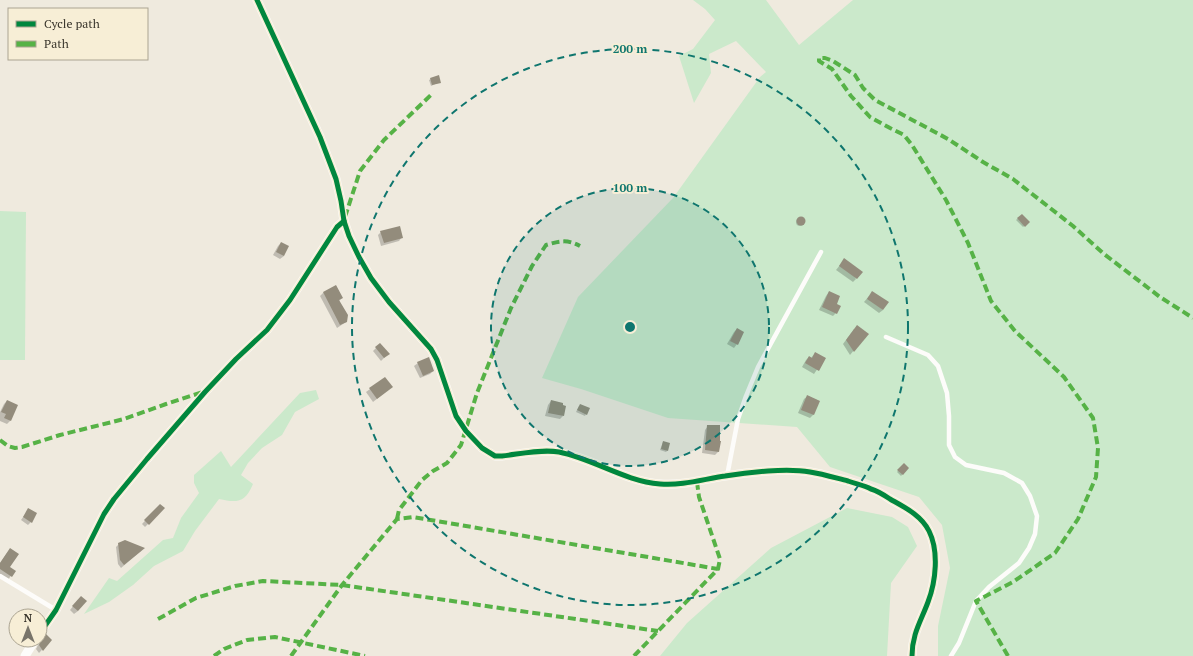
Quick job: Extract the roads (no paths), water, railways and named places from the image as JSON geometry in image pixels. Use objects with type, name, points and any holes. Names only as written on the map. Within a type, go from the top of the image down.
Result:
[{"type":"street","points":[[257,0],[320,137],[336,179],[344,221],[356,250],[371,278],[389,302],[431,349],[439,366],[456,416],[469,434],[482,448],[495,456],[546,451],[558,452],[573,456],[637,481],[660,484],[697,482],[727,476],[785,470],[809,472],[870,488],[900,504],[919,517],[929,530],[934,544],[935,562],[933,581],[929,600],[913,639],[912,656]]},
{"type":"street","points":[[48,622],[56,610],[104,514],[114,499],[205,392],[236,359],[267,330],[290,300],[337,227],[344,221]]},
{"type":"lane","points":[[727,476],[738,419],[758,367],[821,252]]},
{"type":"lane","points":[[886,337],[928,355],[938,366],[947,393],[949,445],[955,457],[966,465],[1004,473],[1022,483],[1030,496],[1037,516],[1035,534],[1029,548],[1019,563],[989,587],[976,601],[959,643],[951,656]]},
{"type":"lane","points":[[0,576],[56,610]]}]
